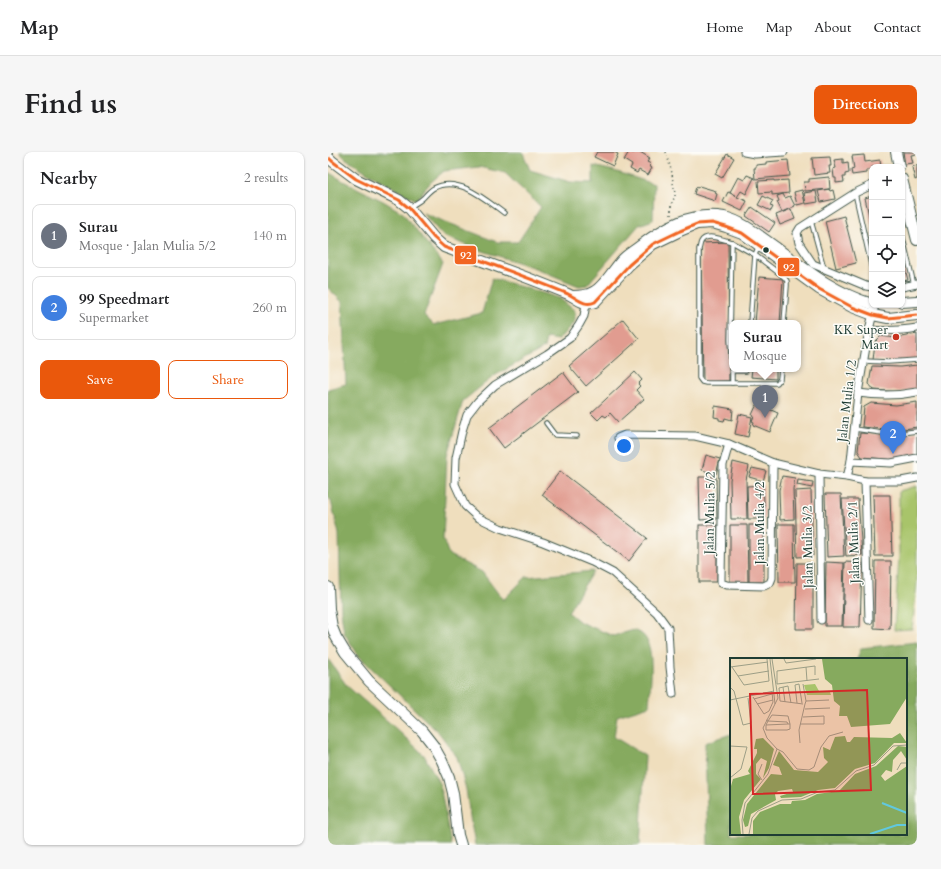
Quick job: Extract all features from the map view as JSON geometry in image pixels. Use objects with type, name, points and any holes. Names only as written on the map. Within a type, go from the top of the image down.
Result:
[{"type":"street","points":[[744,152],[755,154],[784,152]]},
{"type":"street","points":[[896,152],[898,164]]},
{"type":"street","points":[[328,157],[356,179],[399,200],[409,208],[434,238],[444,247],[572,296],[580,302],[586,304],[595,302],[629,265],[653,244],[697,224],[712,223],[742,233],[758,241],[845,294],[869,303]]},
{"type":"street","points":[[869,186],[855,193],[800,228],[797,234],[799,243],[813,264],[869,286]]},
{"type":"street","points":[[905,191],[917,240]]},
{"type":"street","points":[[572,296],[586,295],[594,292],[623,259],[650,238],[673,224],[698,217],[708,216],[723,217],[742,224],[758,241],[819,289],[852,307],[874,310],[888,318],[917,315]]},
{"type":"street","points":[[905,286],[916,284]]},
{"type":"street","points":[[905,302],[917,301]]},
{"type":"street","points":[[586,304],[584,316],[570,338],[547,354],[495,384],[478,401],[467,416],[456,458],[455,484],[465,506],[477,517],[500,528],[543,542],[592,562],[613,573],[657,613],[668,628],[673,694]]},
{"type":"street","name":"Jalan Mulia 1/2","points":[[847,477],[851,461],[858,393],[874,310]]},
{"type":"street","points":[[869,330],[889,331],[917,328]]},
{"type":"street","points":[[858,393],[876,396],[889,396],[917,392]]},
{"type":"street","name":"Jalan Mulia 2/1","points":[[618,438],[625,435],[694,436],[729,444],[773,463],[819,474],[847,477],[865,482],[869,620]]},
{"type":"street","name":"Jalan Mulia 5/2","points":[[729,444],[723,465],[721,583],[726,585],[764,586],[770,584]]},
{"type":"street","points":[[851,461],[891,463],[917,458]]},
{"type":"street","name":"Jalan Mulia 4/2","points":[[770,584],[772,578],[773,463]]},
{"type":"street","name":"Jalan Mulia 3/2","points":[[819,474],[821,620]]},
{"type":"street","points":[[865,482],[901,481],[917,478]]},
{"type":"street","points":[[328,587],[332,627],[345,652],[368,682],[422,731],[433,745],[442,761],[449,777],[453,793],[458,835],[461,845]]},
{"type":"lane","points":[[409,208],[434,188],[445,184],[456,185],[474,192],[504,213]]},
{"type":"lane","points":[[855,193],[869,256]]},
{"type":"lane","points":[[811,221],[824,268]]},
{"type":"lane","points":[[903,236],[916,284]]},
{"type":"lane","points":[[758,241],[732,242],[708,237],[701,242],[699,378],[702,382],[706,383],[778,383],[782,372]]},
{"type":"lane","points":[[750,320],[758,241]]},
{"type":"lane","points":[[758,241],[787,281],[784,320]]},
{"type":"lane","points":[[730,320],[732,242]]},
{"type":"lane","points":[[864,361],[888,362],[917,360]]},
{"type":"lane","points":[[732,372],[732,383]]},
{"type":"lane","points":[[546,423],[555,435],[577,436]]},
{"type":"lane","points":[[855,429],[882,433],[917,431]]},
{"type":"path","points":[[666,152],[672,173],[675,193],[670,211],[673,224]]},
{"type":"green space","points":[[339,152],[521,152],[523,153],[530,170],[570,182],[593,183],[593,166],[654,184],[653,220],[639,225],[587,285],[579,286],[535,268],[443,236],[423,213],[497,242],[518,242],[541,207],[505,173],[479,167],[444,171],[431,182],[416,200],[376,178],[345,158]]},
{"type":"green space","points":[[328,172],[403,213],[443,264],[424,315],[434,325],[482,313],[492,278],[559,298],[575,311],[574,322],[558,340],[546,338],[544,348],[494,376],[463,401],[447,455],[443,539],[449,555],[482,572],[503,600],[526,577],[593,571],[568,612],[580,622],[613,636],[634,630],[643,635],[647,641],[651,658],[649,706],[617,716],[614,737],[645,756],[640,845],[475,845],[466,789],[457,757],[440,734],[359,656],[344,633],[341,611],[339,534],[331,501],[328,497],[328,389],[346,384],[342,302],[328,288]]},
{"type":"green space","points":[[917,486],[917,584],[912,629],[894,630],[899,558],[899,491]]},
{"type":"green space","points":[[917,642],[917,845],[708,845],[705,743],[730,734],[730,835],[907,835],[907,658],[857,658],[861,648]]},
{"type":"green space","points":[[328,659],[347,686],[424,755],[440,785],[451,845],[328,845]]},
{"type":"building","points":[[597,152],[614,152],[618,154],[613,166],[594,157]]},
{"type":"building","points":[[629,152],[640,152],[650,158],[647,162],[651,164],[649,166],[652,168],[648,175],[639,170],[637,173],[630,169],[632,165],[624,160]]},
{"type":"building","points":[[903,152],[916,152],[917,154],[911,155],[913,163],[905,164]]},
{"type":"building","points":[[727,154],[734,158],[722,178],[715,174]]},
{"type":"building","points":[[864,155],[865,162],[880,160],[881,164],[869,164],[869,170],[866,170],[866,173],[852,175],[851,170],[854,169],[852,156]]},
{"type":"building","points":[[830,157],[830,173],[814,175],[812,158]]},
{"type":"building","points":[[843,159],[843,163],[848,162],[849,173],[845,174],[845,177],[843,177],[844,182],[836,183],[833,169],[836,168],[834,160]]},
{"type":"building","points":[[788,160],[790,176],[755,179],[754,168],[756,168],[756,165],[766,164],[766,162]]},
{"type":"building","points":[[917,165],[917,179],[915,180],[912,167]]},
{"type":"building","points":[[747,175],[754,178],[746,194],[741,191],[737,197],[747,201],[742,211],[723,202],[728,192],[736,196],[730,192],[738,177],[744,180]]},
{"type":"building","points":[[829,177],[830,189],[805,191],[804,182],[809,182],[809,179]]},
{"type":"building","points":[[788,180],[789,193],[772,195],[772,192],[759,193],[758,181]]},
{"type":"building","points":[[699,186],[716,191],[715,193],[717,194],[715,201],[694,194],[696,187],[698,188]]},
{"type":"building","points":[[829,189],[830,191],[833,190],[835,199],[821,202],[818,191]]},
{"type":"building","points":[[802,190],[805,203],[797,205],[794,192]]},
{"type":"building","points":[[816,191],[818,202],[806,204],[804,193]]},
{"type":"building","points":[[783,194],[785,198],[790,196],[795,206],[782,212],[777,202],[779,201],[777,196]]},
{"type":"building","points":[[763,196],[773,201],[770,206],[773,207],[771,211],[758,205]]},
{"type":"building","points":[[869,197],[869,215],[865,198]]},
{"type":"building","points":[[752,207],[775,223],[769,232],[746,216]]},
{"type":"building","points":[[791,209],[795,219],[780,225],[776,215]]},
{"type":"building","points":[[844,216],[856,263],[836,268],[825,221]]},
{"type":"building","points":[[728,242],[729,381],[703,382],[701,243]]},
{"type":"building","points":[[905,269],[908,280],[905,280]]},
{"type":"building","points":[[759,277],[783,279],[780,320],[755,320]]},
{"type":"building","points":[[623,319],[639,339],[586,386],[569,366]]},
{"type":"building","points":[[917,334],[917,359],[898,362],[873,360],[875,342],[881,336],[896,338]]},
{"type":"building","points":[[917,365],[917,389],[900,392],[874,390],[869,384],[872,366],[900,367]]},
{"type":"building","points":[[563,372],[578,392],[504,448],[489,428]]},
{"type":"building","points":[[635,372],[642,380],[638,384],[640,386],[636,390],[644,399],[618,422],[610,413],[606,417],[603,415],[598,420],[591,413]]},
{"type":"building","points":[[752,372],[776,372],[776,379],[751,377]]},
{"type":"building","points":[[917,402],[917,427],[897,430],[862,427],[864,407],[871,403],[896,405]]},
{"type":"building","points":[[757,404],[778,413],[770,432],[753,425],[754,422],[752,421],[754,416],[752,415]]},
{"type":"building","points":[[715,406],[733,409],[732,420],[725,418],[724,421],[714,417]]},
{"type":"building","points":[[739,414],[752,417],[748,437],[735,434]]},
{"type":"building","points":[[917,432],[917,457],[896,460],[862,457],[858,451],[860,433],[895,435]]},
{"type":"building","points":[[706,455],[720,459],[716,474],[702,470]]},
{"type":"building","points":[[733,462],[749,466],[746,480],[747,519],[731,519],[730,480]]},
{"type":"building","points":[[752,468],[766,471],[763,481],[749,477]]},
{"type":"building","points":[[560,471],[647,538],[629,561],[542,495]]},
{"type":"building","points":[[782,476],[795,478],[793,489],[794,519],[780,520],[779,490]]},
{"type":"building","points":[[699,477],[716,477],[717,519],[700,520]]},
{"type":"building","points":[[798,480],[813,482],[812,488],[797,485]]},
{"type":"building","points":[[763,485],[765,519],[748,519],[747,486]]},
{"type":"building","points":[[811,490],[813,556],[797,557],[795,491]]},
{"type":"building","points":[[825,494],[841,494],[844,556],[827,557]]},
{"type":"building","points":[[873,495],[890,495],[892,556],[875,556]]},
{"type":"building","points":[[842,499],[858,499],[862,555],[846,556]]},
{"type":"building","points":[[778,524],[794,524],[795,582],[779,582]]},
{"type":"building","points":[[699,525],[717,525],[717,582],[699,582]]},
{"type":"building","points":[[730,525],[747,525],[748,582],[730,582]]},
{"type":"building","points":[[749,525],[764,525],[764,582],[749,582]]},
{"type":"building","points":[[875,561],[891,561],[890,629],[874,628]]},
{"type":"building","points":[[826,562],[844,563],[842,626],[825,626]]},
{"type":"building","points":[[845,562],[862,563],[860,627],[843,627]]},
{"type":"building","points":[[797,563],[813,563],[813,629],[796,629]]},
{"type":"transit line","name":"92","points":[[328,157],[356,179],[399,200],[409,208],[434,238],[444,247],[553,288],[584,303],[595,302],[629,265],[653,244],[697,224],[712,223],[742,233],[819,289],[852,307],[873,315],[888,318],[917,315]]},
{"type":"place","name":"KK Super Mart","points":[[896,337]]},
{"type":"place","name":"Surau","points":[[765,418]]},
{"type":"place","name":"99 Speedmart","points":[[893,454]]}]
